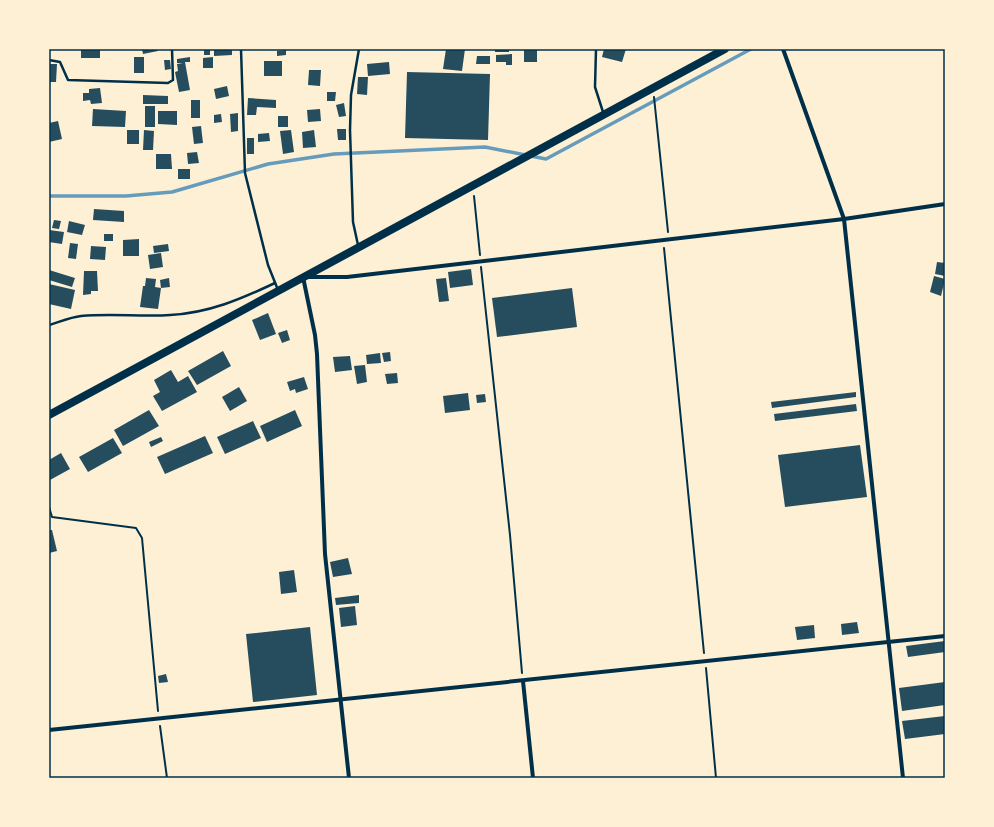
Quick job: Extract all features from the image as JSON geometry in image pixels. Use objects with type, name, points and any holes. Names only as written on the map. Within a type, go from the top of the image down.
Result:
[{"type":"main road","points":[[49,415],[277,287],[303,277],[725,49]]},
{"type":"street","points":[[783,49],[844,219],[903,778]]},
{"type":"street","points":[[349,778],[325,554],[317,354],[315,335],[303,277],[347,277],[844,219],[945,204]]},
{"type":"street","points":[[49,730],[945,636]]},
{"type":"street","points":[[523,681],[533,778]]},
{"type":"lane","points":[[49,60],[60,62],[68,80],[168,83],[173,80],[172,49]]},
{"type":"lane","points":[[49,325],[81,316],[171,315],[194,313],[277,287],[268,265],[245,173],[241,49]]},
{"type":"lane","points":[[359,49],[351,95],[350,130],[353,222],[359,247]]},
{"type":"lane","points":[[596,49],[595,87],[604,114]]},
{"type":"path","points":[[653,88],[669,240]]},
{"type":"path","points":[[473,185],[510,535],[523,681]]},
{"type":"path","points":[[663,240],[716,778]]},
{"type":"path","points":[[49,506],[52,517],[136,528],[142,538],[158,718],[164,745],[166,778]]},
{"type":"building","points":[[81,49],[100,49],[100,58],[81,58]]},
{"type":"building","points":[[142,49],[157,49],[158,51],[143,54]]},
{"type":"building","points":[[204,49],[210,49],[210,55],[204,55]]},
{"type":"building","points":[[214,49],[232,49],[232,55],[214,56]]},
{"type":"building","points":[[446,49],[465,49],[462,71],[443,69]]},
{"type":"building","points":[[495,49],[509,49],[509,52],[495,52]]},
{"type":"building","points":[[524,49],[537,49],[537,62],[524,62]]},
{"type":"building","points":[[604,49],[626,49],[622,62],[602,57]]},
{"type":"building","points":[[286,50],[286,55],[277,56],[277,51]]},
{"type":"building","points":[[512,54],[512,65],[506,65],[506,62],[496,62],[496,55]]},
{"type":"building","points":[[477,56],[490,56],[490,64],[476,64]]},
{"type":"building","points":[[134,57],[144,57],[144,73],[134,73]]},
{"type":"building","points":[[190,57],[190,62],[185,62],[190,90],[179,92],[175,72],[178,71],[177,64],[183,63],[177,63],[177,59]]},
{"type":"building","points":[[213,57],[213,68],[203,68],[203,58]]},
{"type":"building","points":[[164,60],[170,60],[171,69],[165,70]]},
{"type":"building","points":[[264,61],[282,61],[282,76],[264,76]]},
{"type":"building","points":[[389,62],[390,74],[368,76],[367,64]]},
{"type":"building","points":[[49,64],[57,64],[56,82],[49,82]]},
{"type":"building","points":[[309,70],[321,70],[320,86],[308,85]]},
{"type":"building","points":[[407,72],[490,74],[488,140],[405,138]]},
{"type":"building","points":[[358,77],[368,77],[367,95],[357,94]]},
{"type":"building","points":[[227,86],[229,96],[216,99],[214,89]]},
{"type":"building","points":[[100,88],[102,103],[91,104],[90,100],[83,101],[83,93],[89,93],[89,89]]},
{"type":"building","points":[[327,92],[336,92],[335,101],[327,101]]},
{"type":"building","points":[[143,95],[168,96],[168,104],[143,104]]},
{"type":"building","points":[[248,98],[276,100],[276,108],[257,107],[256,115],[247,115]]},
{"type":"building","points":[[191,100],[200,100],[200,118],[191,118]]},
{"type":"building","points":[[344,103],[346,116],[339,117],[336,105]]},
{"type":"building","points":[[145,106],[155,106],[155,127],[145,127]]},
{"type":"building","points":[[93,109],[126,111],[125,127],[92,126]]},
{"type":"building","points":[[320,109],[321,121],[308,122],[307,110]]},
{"type":"building","points":[[158,111],[177,111],[177,125],[158,124]]},
{"type":"building","points":[[238,113],[238,131],[231,132],[230,114]]},
{"type":"building","points":[[221,114],[222,122],[214,123],[214,115]]},
{"type":"building","points":[[278,116],[288,116],[288,127],[278,127]]},
{"type":"building","points":[[58,121],[62,139],[49,142],[49,123]]},
{"type":"building","points":[[201,126],[203,143],[194,144],[192,127]]},
{"type":"building","points":[[337,129],[346,129],[346,140],[338,140]]},
{"type":"building","points":[[127,130],[139,130],[139,144],[127,144]]},
{"type":"building","points":[[144,130],[154,131],[153,150],[143,150]]},
{"type":"building","points":[[291,130],[294,152],[283,154],[280,131]]},
{"type":"building","points":[[314,130],[316,147],[303,148],[302,132]]},
{"type":"building","points":[[269,133],[270,141],[258,142],[258,134]]},
{"type":"building","points":[[247,138],[254,138],[254,154],[247,154]]},
{"type":"building","points":[[197,152],[199,163],[188,164],[187,153]]},
{"type":"building","points":[[156,154],[171,154],[172,169],[156,169]]},
{"type":"building","points":[[178,169],[190,169],[190,179],[178,179]]},
{"type":"building","points":[[94,209],[124,211],[124,222],[93,220]]},
{"type":"building","points":[[54,220],[61,221],[59,229],[52,228]]},
{"type":"building","points":[[69,221],[85,225],[82,235],[67,232]]},
{"type":"building","points":[[49,230],[64,232],[62,244],[49,242]]},
{"type":"building","points":[[104,234],[113,234],[113,241],[104,241]]},
{"type":"building","points":[[139,239],[139,256],[123,256],[123,240]]},
{"type":"building","points":[[70,243],[78,244],[76,259],[68,258]]},
{"type":"building","points":[[168,244],[169,251],[154,253],[153,246]]},
{"type":"building","points":[[91,246],[106,247],[105,260],[90,259]]},
{"type":"building","points":[[161,253],[163,267],[150,269],[148,255]]},
{"type":"building","points":[[937,262],[945,263],[945,276],[935,274]]},
{"type":"building","points":[[471,269],[473,285],[450,288],[448,272]]},
{"type":"building","points":[[49,270],[75,278],[72,287],[49,280]]},
{"type":"building","points":[[84,271],[97,271],[98,291],[91,291],[91,294],[83,295]]},
{"type":"building","points":[[934,276],[945,279],[941,296],[930,292]]},
{"type":"building","points":[[146,278],[156,279],[155,287],[161,288],[158,309],[140,307],[143,286],[145,286]]},
{"type":"building","points":[[169,278],[170,287],[161,288],[160,280]]},
{"type":"building","points":[[446,278],[449,301],[439,302],[436,279]]},
{"type":"building","points":[[49,284],[75,290],[71,309],[49,304]]},
{"type":"building","points":[[572,288],[577,327],[497,337],[492,298]]},
{"type":"building","points":[[268,313],[276,334],[260,340],[252,320]]},
{"type":"building","points":[[287,330],[290,340],[282,343],[278,333]]},
{"type":"building","points":[[223,351],[231,366],[197,385],[188,371]]},
{"type":"building","points":[[390,352],[391,361],[384,362],[382,353]]},
{"type":"building","points":[[380,353],[381,363],[367,364],[366,355]]},
{"type":"building","points":[[350,356],[352,370],[335,372],[333,357]]},
{"type":"building","points":[[365,365],[367,382],[357,384],[354,366]]},
{"type":"building","points":[[171,370],[178,382],[188,376],[197,392],[162,411],[153,396],[160,392],[154,380]]},
{"type":"building","points":[[397,373],[398,383],[387,384],[385,374]]},
{"type":"building","points":[[304,377],[308,389],[296,393],[295,389],[290,391],[287,382]]},
{"type":"building","points":[[239,387],[247,401],[230,411],[222,397]]},
{"type":"building","points":[[856,392],[856,397],[772,408],[771,402]]},
{"type":"building","points":[[468,393],[470,410],[445,413],[443,396]]},
{"type":"building","points":[[485,394],[486,402],[477,403],[476,395]]},
{"type":"building","points":[[856,404],[857,411],[775,421],[774,414]]},
{"type":"building","points":[[149,410],[159,426],[123,446],[114,430]]},
{"type":"building","points":[[295,410],[302,426],[267,442],[260,426]]},
{"type":"building","points":[[253,421],[261,438],[225,454],[217,437]]},
{"type":"building","points":[[205,436],[213,453],[165,474],[157,457]]},
{"type":"building","points":[[161,437],[163,441],[151,447],[149,442]]},
{"type":"building","points":[[113,438],[122,453],[88,472],[79,457]]},
{"type":"building","points":[[860,445],[867,497],[785,507],[778,455]]},
{"type":"building","points":[[61,453],[70,469],[50,480],[49,460]]},
{"type":"building","points":[[49,530],[52,530],[57,551],[49,553]]},
{"type":"building","points":[[348,558],[352,574],[333,577],[330,562]]},
{"type":"building","points":[[294,570],[297,592],[281,594],[279,572]]},
{"type":"building","points":[[359,595],[359,603],[336,605],[335,598]]},
{"type":"building","points":[[355,606],[357,625],[341,627],[339,608]]},
{"type":"building","points":[[857,622],[859,633],[842,635],[841,624]]},
{"type":"building","points":[[814,625],[815,638],[797,640],[795,627]]},
{"type":"building","points":[[310,627],[317,695],[253,702],[246,634]]},
{"type":"building","points":[[945,641],[945,652],[908,657],[906,646]]},
{"type":"building","points":[[166,674],[168,682],[159,683],[158,676]]},
{"type":"building","points":[[945,682],[945,705],[902,711],[899,688]]},
{"type":"building","points":[[945,716],[945,734],[905,739],[902,721]]},
{"type":"waterway","points":[[49,196],[126,196],[172,192],[268,164],[334,154],[485,147],[546,159],[751,49]]}]
